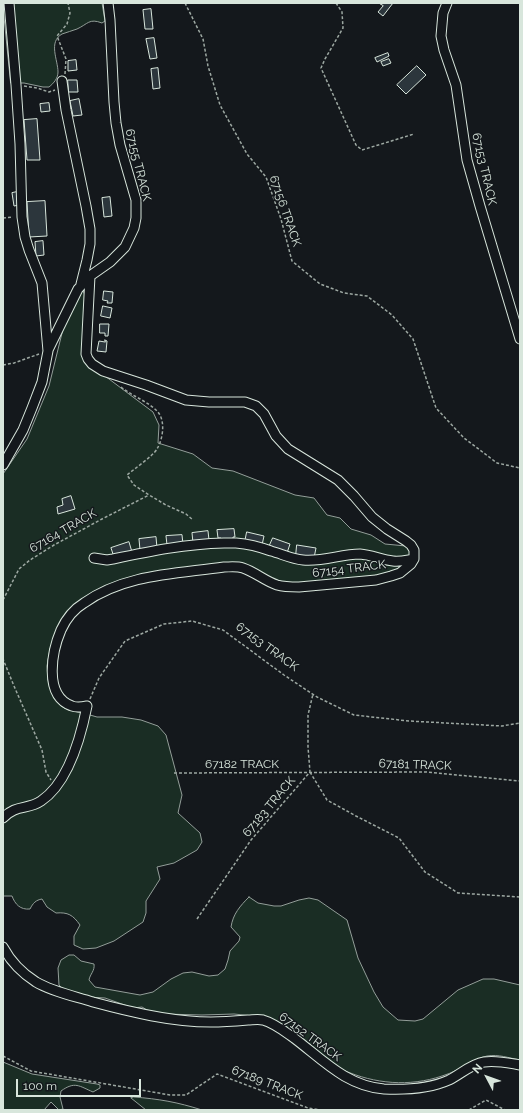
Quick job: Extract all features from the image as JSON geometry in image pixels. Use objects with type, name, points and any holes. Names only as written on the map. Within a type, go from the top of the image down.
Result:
[{"type":"street","points":[[3,465],[23,430],[32,408],[42,382],[48,351],[42,283],[28,250],[22,216],[20,144],[9,3]]},
{"type":"street","name":"67155 TRACK","points":[[48,351],[81,285],[90,276],[110,262],[125,247],[134,228],[136,218],[136,200],[120,145],[116,123],[108,3]]},
{"type":"street","name":"67153 TRACK","points":[[447,3],[443,13],[441,36],[444,50],[456,85],[467,160],[520,339]]},
{"type":"street","points":[[62,81],[66,110],[90,229],[87,260],[81,285]]},
{"type":"street","points":[[90,276],[86,354],[92,364],[102,371],[186,400],[208,402],[245,402],[256,406],[264,414],[276,436],[288,449],[296,456],[338,480],[372,517],[406,541],[414,550],[414,559],[401,562],[394,562],[360,554],[340,556],[325,560],[303,560],[285,556],[252,545],[208,543],[154,550],[107,560],[94,558]]},
{"type":"street","name":"67154 TRACK","points":[[87,706],[72,706],[65,702],[56,691],[52,672],[53,658],[56,643],[68,619],[77,608],[100,593],[136,579],[224,567],[236,567],[243,569],[277,585],[288,587],[376,580],[400,573],[411,564],[414,559]]},
{"type":"street","points":[[3,818],[13,810],[36,804],[56,787],[70,762],[83,725],[87,706]]},
{"type":"street","name":"67152 TRACK","points":[[3,947],[17,967],[36,982],[54,990],[126,1011],[191,1021],[212,1022],[261,1019],[272,1023],[344,1076],[355,1082],[369,1086],[418,1089],[448,1080],[474,1065],[484,1062],[507,1062],[520,1065]]},
{"type":"path","points":[[16,86],[37,88],[49,92],[59,88],[65,73],[66,59],[57,36],[67,24],[70,13],[68,3]]},
{"type":"path","name":"67156 TRACK","points":[[185,3],[203,39],[208,66],[220,105],[247,154],[266,177],[281,219],[292,261],[320,284],[344,293],[367,296],[392,315],[413,339],[436,408],[464,438],[497,463],[520,468]]},
{"type":"path","points":[[336,3],[342,12],[343,28],[321,68],[356,145],[362,150],[414,134]]},
{"type":"path","points":[[3,218],[22,216]]},
{"type":"path","points":[[3,365],[14,363],[48,351]]},
{"type":"path","points":[[118,384],[158,412],[163,424],[161,438],[157,449],[127,475],[134,485],[166,505],[186,514],[193,520]]},
{"type":"path","name":"67164 TRACK","points":[[3,600],[19,569],[30,560],[54,545],[149,495]]},
{"type":"path","name":"67153 TRACK","points":[[87,706],[99,678],[125,641],[164,624],[192,621],[223,630],[284,675],[313,694],[354,714],[409,721],[494,726],[520,723]]},
{"type":"path","points":[[3,653],[14,686],[42,750],[46,772],[56,787]]},
{"type":"path","name":"67183 TRACK","points":[[197,919],[251,840],[310,772],[308,715],[313,694]]},
{"type":"path","points":[[310,772],[327,800],[400,838],[425,872],[458,893],[520,897]]},
{"type":"path","name":"67182 TRACK","points":[[174,773],[310,772]]},
{"type":"path","name":"67181 TRACK","points":[[310,772],[426,772],[520,781]]},
{"type":"path","name":"67189 TRACK","points":[[3,1056],[31,1071],[170,1095],[186,1095],[217,1074],[308,1108],[320,1110]]},
{"type":"path","points":[[469,1110],[486,1100],[505,1110]]},
{"type":"green space","points":[[3,3],[102,3],[105,21],[102,23],[91,21],[58,37],[55,42],[55,52],[58,74],[53,84],[49,87],[24,83],[11,83]]},
{"type":"green space","points":[[83,291],[87,299],[85,361],[153,412],[159,425],[158,443],[193,454],[212,468],[233,471],[295,495],[314,498],[327,515],[340,518],[351,529],[371,535],[385,544],[406,546],[411,554],[408,563],[384,576],[289,584],[226,564],[125,580],[85,598],[55,635],[50,649],[47,666],[48,679],[55,698],[61,706],[68,710],[97,717],[122,717],[141,720],[158,726],[166,735],[182,795],[178,813],[200,833],[202,842],[197,850],[174,863],[157,867],[160,879],[146,901],[146,913],[143,922],[114,941],[96,948],[83,949],[74,945],[74,936],[80,925],[72,917],[64,913],[56,913],[47,907],[42,899],[35,902],[30,909],[23,909],[18,906],[12,896],[3,896],[3,474],[27,439],[49,386],[63,329],[76,299]]},
{"type":"green space","points":[[249,897],[258,903],[274,906],[281,906],[309,898],[318,900],[347,920],[358,958],[374,992],[383,1007],[398,1020],[415,1021],[423,1019],[458,990],[483,979],[494,979],[520,985],[520,1060],[499,1056],[487,1056],[442,1076],[430,1079],[405,1083],[380,1081],[355,1075],[343,1070],[263,1017],[234,1014],[163,1014],[147,1010],[142,1007],[133,1008],[105,998],[88,997],[64,990],[59,985],[58,968],[61,960],[69,955],[74,955],[81,961],[94,964],[94,969],[89,980],[95,987],[140,995],[153,992],[171,979],[183,973],[192,972],[209,976],[218,975],[225,969],[230,951],[239,941],[240,937],[231,927],[233,918],[237,910]]},
{"type":"green space","points":[[3,1062],[32,1074],[97,1084],[100,1085],[100,1088],[93,1092],[74,1085],[66,1088],[61,1091],[60,1097],[63,1109],[59,1110],[51,1102],[44,1110],[3,1110]]},
{"type":"green space","points":[[134,1097],[168,1101],[202,1110],[146,1110],[131,1098]]},
{"type":"building","points":[[379,3],[393,3],[383,16],[378,12],[383,6]]},
{"type":"building","points":[[151,9],[153,29],[145,29],[143,10]]},
{"type":"building","points":[[154,38],[157,58],[150,59],[146,39]]},
{"type":"building","points":[[388,53],[389,56],[377,62],[375,58]]},
{"type":"building","points":[[389,59],[391,63],[383,66],[381,62]]},
{"type":"building","points":[[76,60],[77,70],[68,71],[68,61]]},
{"type":"building","points":[[417,66],[426,75],[406,94],[397,85]]},
{"type":"building","points":[[158,68],[160,88],[153,89],[151,69]]},
{"type":"building","points":[[68,80],[77,80],[78,92],[69,92]]},
{"type":"building","points":[[79,99],[82,115],[73,116],[70,101]]},
{"type":"building","points":[[49,103],[50,111],[41,112],[40,104]]},
{"type":"building","points":[[37,119],[40,160],[27,160],[24,120]]},
{"type":"building","points":[[17,192],[19,205],[14,206],[12,193]]},
{"type":"building","points":[[110,197],[112,216],[104,217],[102,198]]},
{"type":"building","points":[[45,201],[47,236],[29,237],[27,202]]},
{"type":"building","points":[[43,241],[44,255],[36,256],[35,242]]},
{"type":"building","points":[[104,291],[113,292],[112,303],[107,303],[108,301],[103,300]]},
{"type":"building","points":[[103,306],[112,308],[110,318],[101,316]]},
{"type":"building","points":[[100,324],[109,324],[108,336],[105,336],[105,333],[100,333]]},
{"type":"building","points":[[105,340],[107,341],[106,352],[97,351],[99,341],[105,342]]},
{"type":"building","points":[[71,496],[75,509],[58,514],[57,507],[63,505],[62,499]]},
{"type":"building","points":[[234,529],[235,537],[233,537],[233,539],[221,540],[221,538],[218,538],[217,530]]},
{"type":"building","points":[[208,531],[209,540],[193,543],[192,533]]},
{"type":"building","points":[[247,532],[264,536],[262,545],[245,542]]},
{"type":"building","points":[[182,535],[183,544],[167,545],[166,536]]},
{"type":"building","points":[[156,537],[157,548],[140,550],[139,539]]},
{"type":"building","points":[[273,538],[290,544],[287,553],[269,547]]},
{"type":"building","points":[[129,542],[132,552],[114,557],[111,548]]},
{"type":"building","points":[[297,545],[316,548],[314,558],[296,556]]}]
